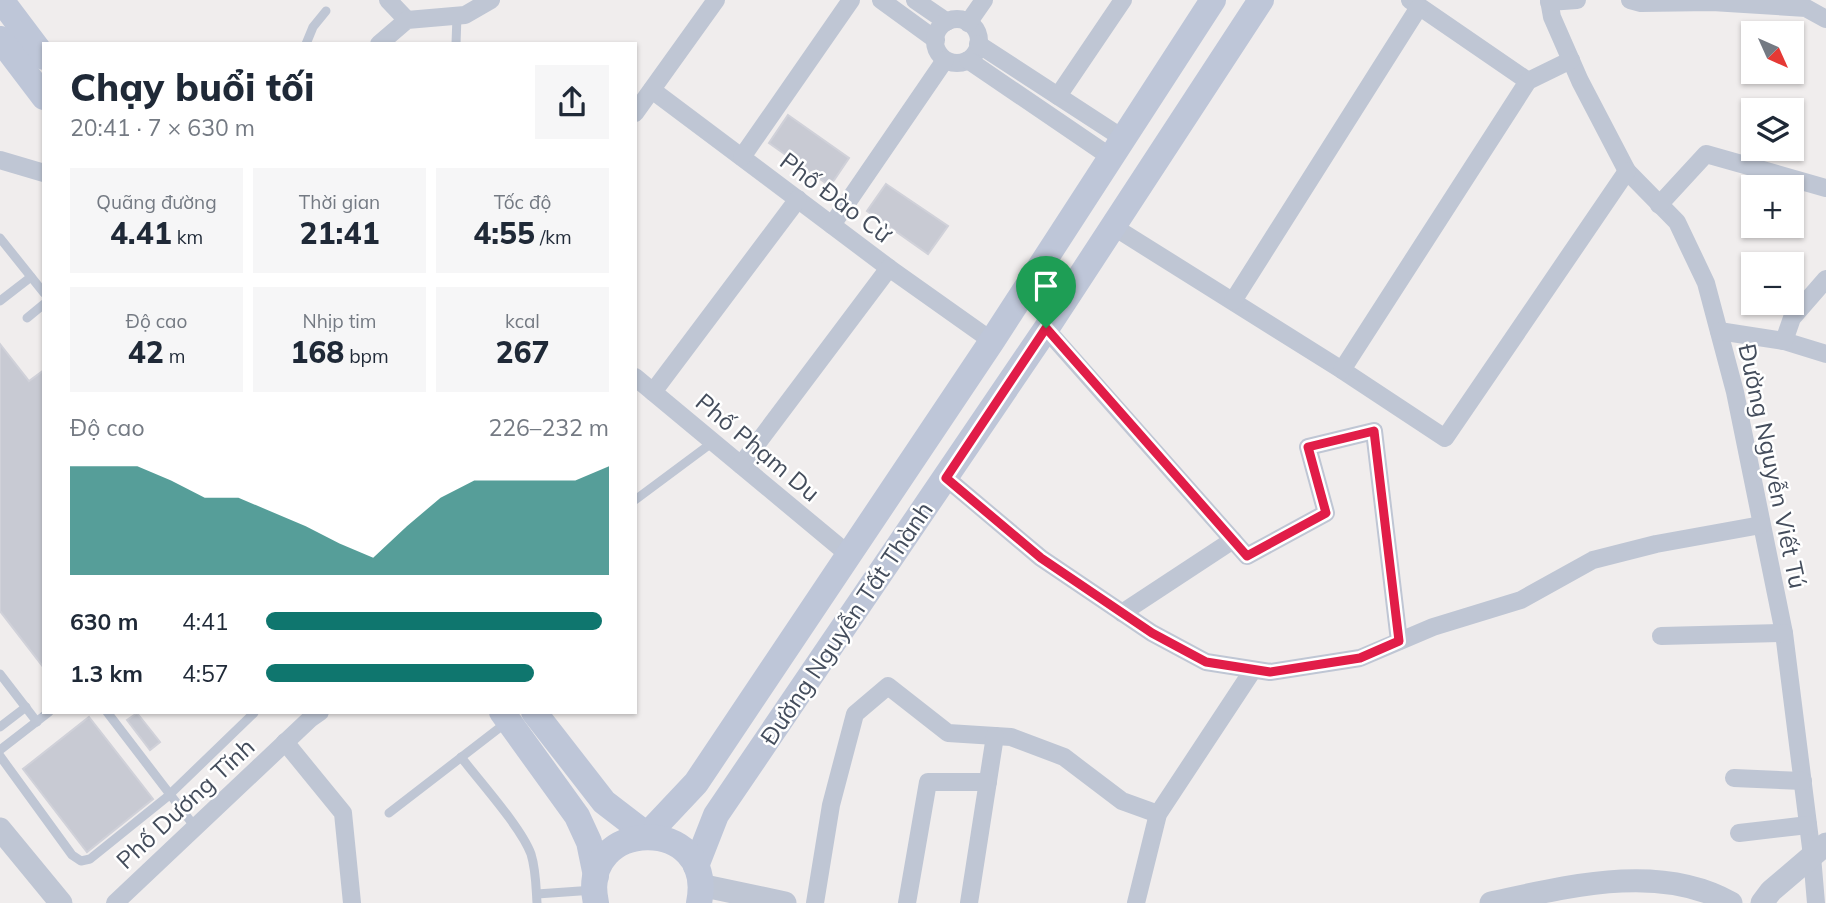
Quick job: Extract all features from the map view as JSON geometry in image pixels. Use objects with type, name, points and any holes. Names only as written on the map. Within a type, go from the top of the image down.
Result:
[{"type":"main road","points":[[2,0],[42,54]]},
{"type":"main road","name":"Đường Nguyễn Tất Thành","points":[[646,835],[695,783],[992,341],[1213,0]]},
{"type":"main road","name":"Đường Nguyễn Tất Thành","points":[[698,885],[716,814],[946,478],[1151,171],[1261,0]]},
{"type":"main road","points":[[0,39],[42,94]]},
{"type":"main road","points":[[1118,148],[1151,171]]},
{"type":"main road","points":[[536,714],[604,802],[646,835]]},
{"type":"main road","points":[[505,716],[577,816],[589,842],[595,890]]},
{"type":"main road","points":[[595,890],[603,860],[614,847],[629,839],[646,835],[676,843],[687,853],[698,885]]},
{"type":"street","points":[[388,0],[407,20]]},
{"type":"street","points":[[381,42],[407,20],[465,15],[491,0]]},
{"type":"street","points":[[637,110],[716,0]]},
{"type":"street","points":[[742,157],[851,0]]},
{"type":"street","points":[[881,0],[936,40]]},
{"type":"street","points":[[915,0],[947,22]]},
{"type":"street","points":[[968,23],[984,0]]},
{"type":"street","points":[[1058,96],[1123,0]]},
{"type":"street","points":[[1549,1],[1577,0]]},
{"type":"street","points":[[1630,0],[1641,3],[1712,2],[1806,8],[1825,16]]},
{"type":"street","name":"Đường Nguyễn Viết Tú","points":[[1549,1],[1552,17],[1571,60],[1627,171],[1677,222],[1706,283],[1735,392],[1784,633],[1808,825],[1819,850],[1816,903]]},
{"type":"street","points":[[1233,301],[1414,3],[1528,81]]},
{"type":"street","points":[[955,19],[968,23],[977,33],[977,50],[968,60],[954,63],[945,60],[939,53],[936,40],[940,27],[947,22],[955,19]]},
{"type":"street","points":[[978,44],[1058,96],[1118,148]]},
{"type":"street","points":[[832,225],[945,60]]},
{"type":"street","points":[[968,60],[1118,148]]},
{"type":"street","points":[[1342,370],[1528,81],[1571,60]]},
{"type":"street","name":"Phố Đào Cừ","points":[[652,90],[889,268],[992,341]]},
{"type":"street","points":[[1659,205],[1706,155],[1826,188]]},
{"type":"street","points":[[0,160],[42,172]]},
{"type":"street","points":[[1114,227],[1445,438],[1627,171]]},
{"type":"street","points":[[653,393],[798,199]]},
{"type":"street","points":[[741,465],[889,268]]},
{"type":"street","points":[[1784,341],[1792,318],[1826,279]]},
{"type":"street","points":[[1046,328],[1247,556],[1326,513],[1308,447],[1374,431],[1399,641]]},
{"type":"street","points":[[1719,331],[1784,341],[1826,354]]},
{"type":"street","name":"Phố Phạm Du","points":[[637,379],[849,555]]},
{"type":"street","points":[[946,478],[1041,558],[1152,633],[1206,662],[1270,672],[1360,658],[1433,627],[1521,600],[1593,560],[1656,544],[1761,525]]},
{"type":"street","points":[[1122,613],[1233,540]]},
{"type":"street","points":[[1661,636],[1784,633]]},
{"type":"street","points":[[1136,903],[1158,814],[1253,670]]},
{"type":"street","points":[[815,903],[831,806],[855,714],[888,686],[948,733],[1011,737],[1064,757],[1122,801],[1158,814]]},
{"type":"street","name":"Phố Dương Tĩnh","points":[[115,903],[318,714]]},
{"type":"street","points":[[969,903],[995,736]]},
{"type":"street","points":[[285,742],[343,813],[352,903]]},
{"type":"street","points":[[1734,778],[1802,782]]},
{"type":"street","points":[[907,903],[928,782],[988,782]]},
{"type":"street","points":[[1739,833],[1808,825]]},
{"type":"street","points":[[0,828],[61,903]]},
{"type":"street","points":[[1762,903],[1819,850]]},
{"type":"street","points":[[1491,903],[1617,880],[1685,886],[1731,903]]},
{"type":"street","points":[[698,885],[785,903]]},
{"type":"lane","points":[[307,42],[313,27],[326,10]]},
{"type":"lane","points":[[456,42],[457,16]]},
{"type":"lane","points":[[0,238],[42,291]]},
{"type":"lane","points":[[0,302],[31,277]]},
{"type":"lane","points":[[27,317],[42,306]]},
{"type":"lane","points":[[637,499],[713,442]]},
{"type":"lane","points":[[0,674],[37,722]]},
{"type":"lane","points":[[0,727],[26,707]]},
{"type":"lane","points":[[0,750],[47,714]]},
{"type":"lane","points":[[109,714],[195,827]]},
{"type":"lane","points":[[0,756],[72,855],[81,860],[90,859],[170,794],[253,714]]},
{"type":"lane","points":[[389,813],[461,757],[505,716]]},
{"type":"lane","points":[[461,757],[522,837],[535,869],[537,899],[595,890]]},
{"type":"building","points":[[788,115],[849,158],[830,186],[769,143]]},
{"type":"building","points":[[886,184],[948,226],[928,254],[867,211]]},
{"type":"building","points":[[0,344],[29,381],[42,371],[42,665],[0,611]]},
{"type":"building","points":[[138,714],[160,742],[150,750],[127,720]]},
{"type":"building","points":[[89,717],[153,799],[87,852],[23,769]]},
{"type":"route","points":[[1046,328],[1247,556],[1326,513],[1308,447],[1374,431],[1399,641],[1360,658],[1270,672],[1206,662],[1152,633],[1041,558],[946,478],[1046,328]]}]
